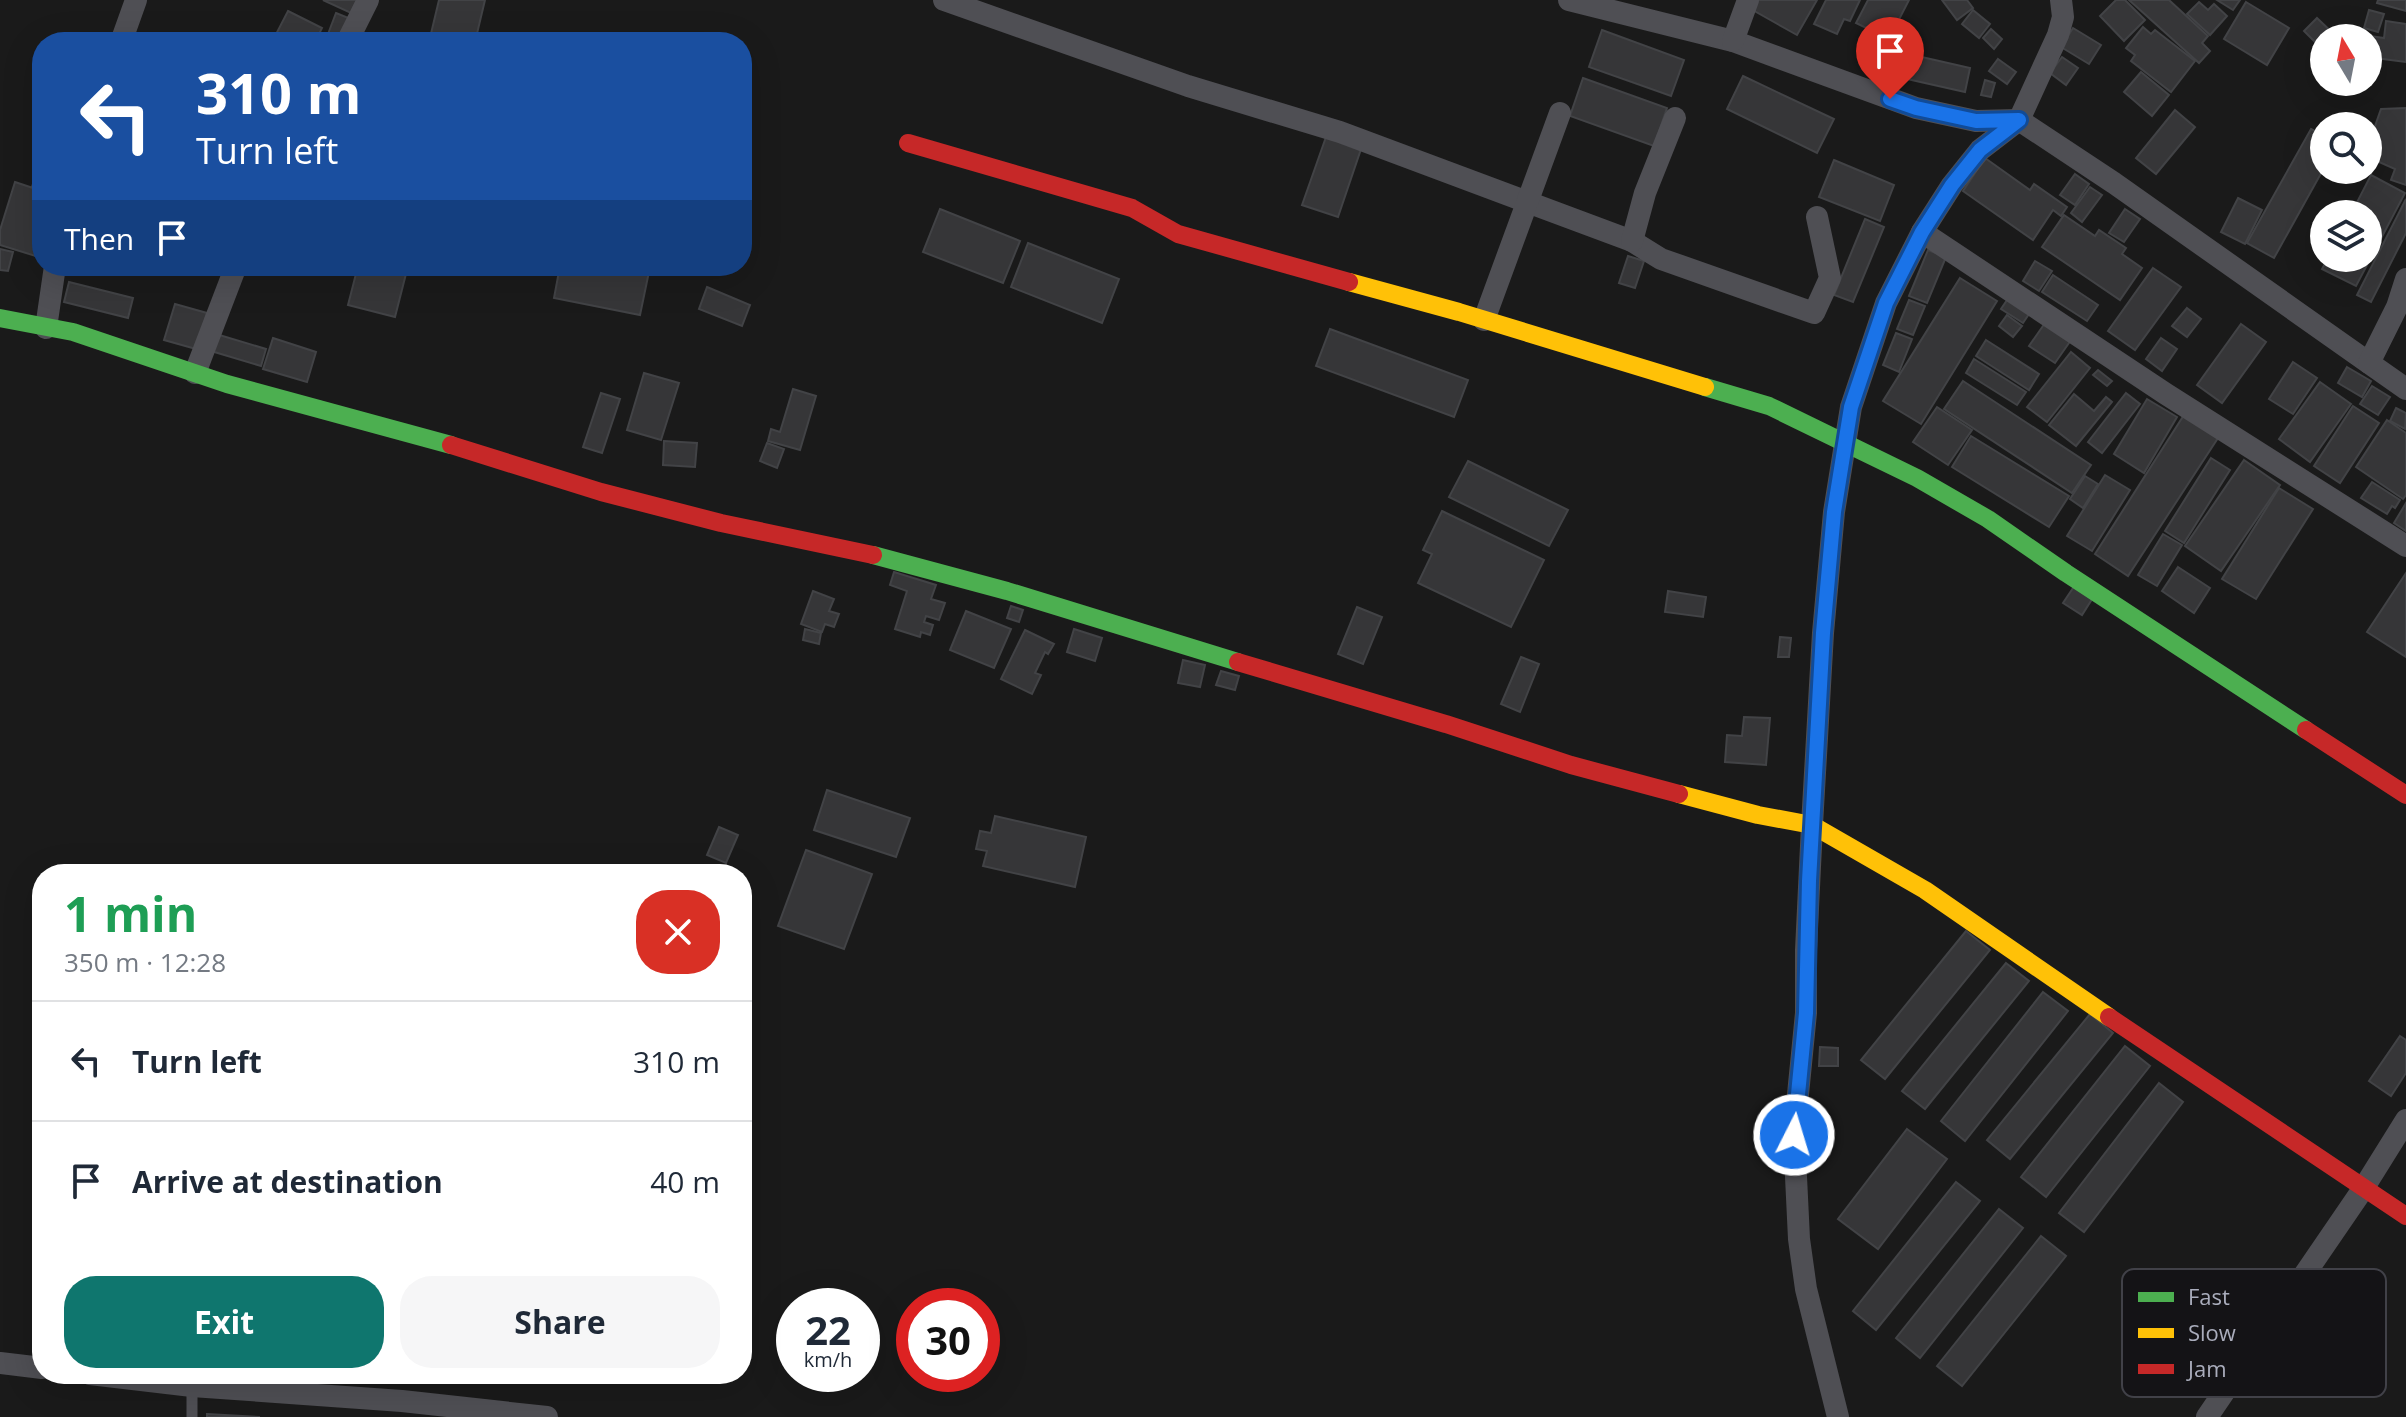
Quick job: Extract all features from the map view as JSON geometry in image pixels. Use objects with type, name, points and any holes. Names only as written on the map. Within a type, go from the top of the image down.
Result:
[{"type":"street","points":[[125,32],[136,0]]},
{"type":"street","points":[[352,32],[368,0]]},
{"type":"street","points":[[944,0],[1188,86],[1340,132],[1632,241],[1661,259],[1814,313],[1830,278],[1817,217]]},
{"type":"street","points":[[1569,0],[1733,41],[1916,108],[1976,121],[2019,120],[2114,183],[2406,389]]},
{"type":"street","points":[[1733,41],[1748,0]]},
{"type":"street","points":[[1838,1417],[1806,1289],[1799,1239],[1794,1135],[1806,1013],[1812,825],[1823,633],[1834,512],[1851,407],[1886,303],[1922,232],[1952,185],[1980,150],[2019,120],[2058,35],[2063,1]]},
{"type":"street","points":[[1484,320],[1560,113]]},
{"type":"street","points":[[1632,241],[1645,193],[1675,118]]},
{"type":"street","points":[[908,143],[1132,208],[1178,234],[1484,320],[1769,406],[1917,478],[1988,519],[2406,795]]},
{"type":"street","points":[[1922,232],[2166,394],[2406,546]]},
{"type":"street","points":[[46,328],[54,276]]},
{"type":"street","points":[[195,373],[232,276]]},
{"type":"street","points":[[2369,363],[2397,307],[2406,279]]},
{"type":"street","points":[[1,324],[46,328],[88,337],[227,384],[476,452],[601,492],[721,523],[852,549],[1007,591],[1571,765],[1758,815],[1812,825],[1925,890],[2406,1216]]},
{"type":"street","points":[[2308,1269],[2406,1120]]},
{"type":"street","points":[[0,1363],[32,1367]]},
{"type":"street","points":[[175,1384],[402,1401],[547,1417]]},
{"type":"street","points":[[2207,1417],[2221,1397]]},
{"type":"lane","points":[[192,1386],[192,1417]]},
{"type":"building","points":[[323,0],[357,0],[351,13]]},
{"type":"building","points":[[439,0],[485,0],[477,32],[431,32]]},
{"type":"building","points":[[1754,0],[1817,0],[1797,35],[1749,8]]},
{"type":"building","points":[[1826,0],[1860,0],[1850,21],[1844,19],[1837,34],[1814,24]]},
{"type":"building","points":[[1868,0],[1909,0],[1889,39],[1856,23]]},
{"type":"building","points":[[1942,0],[1967,0],[1973,8],[1957,20]]},
{"type":"building","points":[[2116,0],[2125,0],[2145,20],[2124,41],[2100,16]]},
{"type":"building","points":[[2129,0],[2169,0],[2208,36],[2202,43],[2210,51],[2199,63]]},
{"type":"building","points":[[2217,0],[2240,0],[2233,10]]},
{"type":"building","points":[[2378,0],[2406,0],[2406,11],[2377,3]]},
{"type":"building","points":[[2199,2],[2208,10],[2214,4],[2227,16],[2210,35],[2187,14]]},
{"type":"building","points":[[2246,2],[2289,28],[2267,65],[2224,39]]},
{"type":"building","points":[[1973,10],[1990,24],[1979,38],[1962,24]]},
{"type":"building","points":[[2369,10],[2384,14],[2381,24],[2365,24]]},
{"type":"building","points":[[288,11],[322,28],[320,32],[277,32]]},
{"type":"building","points":[[336,13],[351,19],[346,32],[329,32]]},
{"type":"building","points":[[2386,21],[2406,24],[2406,62],[2382,59]]},
{"type":"building","points":[[2143,27],[2151,34],[2155,30],[2195,61],[2171,92],[2131,61],[2135,55],[2126,48]]},
{"type":"building","points":[[2073,28],[2101,45],[2089,64],[2061,47]]},
{"type":"building","points":[[1991,29],[2002,39],[1994,49],[1983,38]]},
{"type":"building","points":[[1602,30],[1684,60],[1671,96],[1589,67]]},
{"type":"building","points":[[1913,55],[1970,68],[1965,92],[1907,79]]},
{"type":"building","points":[[2062,57],[2078,68],[2066,85],[2050,73]]},
{"type":"building","points":[[1998,59],[2016,72],[2007,84],[1989,71]]},
{"type":"building","points":[[2141,72],[2169,95],[2152,116],[2124,92]]},
{"type":"building","points":[[1743,76],[1834,119],[1817,153],[1727,109]]},
{"type":"building","points":[[1583,78],[1667,108],[1654,146],[1570,116]]},
{"type":"building","points":[[1985,80],[1995,83],[1991,97],[1981,95]]},
{"type":"building","points":[[2406,108],[2406,185],[2391,180],[2395,169],[2382,163],[2381,109]]},
{"type":"building","points":[[2175,110],[2195,127],[2156,174],[2136,158]]},
{"type":"building","points":[[2310,131],[2310,184],[2315,184],[2274,258],[2247,243]]},
{"type":"building","points":[[1326,137],[1361,149],[1338,217],[1302,205]]},
{"type":"building","points":[[1985,158],[2030,190],[2034,184],[2067,207],[2061,216],[2053,210],[2033,240],[1963,191]]},
{"type":"building","points":[[1834,160],[1894,185],[1880,221],[1819,197]]},
{"type":"building","points":[[2075,174],[2089,184],[2075,205],[2060,195]]},
{"type":"building","points":[[2382,181],[2405,193],[2382,237],[2382,200],[2358,200],[2366,184],[2382,184]]},
{"type":"building","points":[[15,182],[32,188],[32,255],[0,245],[0,230]]},
{"type":"building","points":[[2090,187],[2102,195],[2082,222],[2071,213]]},
{"type":"building","points":[[2238,198],[2262,210],[2245,244],[2221,232]]},
{"type":"building","points":[[2406,199],[2406,233],[2371,302],[2357,295],[2369,272],[2382,272],[2382,246]]},
{"type":"building","points":[[940,209],[1020,241],[1003,283],[923,252]]},
{"type":"building","points":[[2125,209],[2140,219],[2124,242],[2109,233]]},
{"type":"building","points":[[2064,215],[2095,236],[2099,230],[2126,248],[2122,254],[2142,268],[2120,300],[2042,247]]},
{"type":"building","points":[[1865,219],[1884,227],[1853,302],[1834,295]]},
{"type":"building","points":[[1028,243],[1119,279],[1102,323],[1011,287]]},
{"type":"building","points":[[0,249],[13,252],[8,271],[0,270]]},
{"type":"building","points":[[1928,250],[1946,257],[1927,303],[1909,296]]},
{"type":"building","points":[[1628,256],[1644,261],[1635,288],[1619,283]]},
{"type":"building","points":[[2035,261],[2052,271],[2039,291],[2023,281]]},
{"type":"building","points":[[2153,268],[2181,287],[2135,350],[2108,331]]},
{"type":"building","points":[[2328,272],[2363,272],[2356,286]]},
{"type":"building","points":[[2053,275],[2098,305],[2087,321],[2042,292]]},
{"type":"building","points":[[355,276],[405,276],[395,317],[348,305]]},
{"type":"building","points":[[558,276],[648,276],[640,315],[554,298]]},
{"type":"building","points":[[1960,278],[1997,301],[1921,424],[1883,401]]},
{"type":"building","points":[[69,282],[133,298],[128,318],[64,302]]},
{"type":"building","points":[[707,287],[750,305],[742,326],[699,309]]},
{"type":"building","points":[[2009,297],[2031,311],[2023,323],[2001,309]]},
{"type":"building","points":[[1909,300],[1925,306],[1913,335],[1897,329]]},
{"type":"building","points":[[175,304],[207,313],[196,349],[164,340]]},
{"type":"building","points":[[2187,308],[2201,319],[2187,337],[2172,326]]},
{"type":"building","points":[[2007,315],[2022,326],[2013,337],[1999,326]]},
{"type":"building","points":[[2045,323],[2071,340],[2055,363],[2029,346]]},
{"type":"building","points":[[2241,324],[2266,342],[2222,403],[2197,385]]},
{"type":"building","points":[[1330,329],[1468,380],[1454,417],[1316,366]]},
{"type":"building","points":[[1896,333],[1912,339],[1899,372],[1883,365]]},
{"type":"building","points":[[216,334],[266,349],[261,366],[211,351]]},
{"type":"building","points":[[273,338],[316,352],[307,382],[263,369]]},
{"type":"building","points":[[2161,338],[2177,349],[2162,371],[2146,359]]},
{"type":"building","points":[[1986,340],[2039,374],[2029,390],[1976,356]]},
{"type":"building","points":[[2071,352],[2090,368],[2047,422],[2027,407]]},
{"type":"building","points":[[1974,359],[2026,392],[2017,405],[1966,373]]},
{"type":"building","points":[[2293,362],[2317,378],[2293,414],[2269,399]]},
{"type":"building","points":[[2347,367],[2371,381],[2362,397],[2338,383]]},
{"type":"building","points":[[2098,370],[2112,381],[2107,386],[2093,375]]},
{"type":"building","points":[[644,373],[679,383],[661,440],[627,430]]},
{"type":"building","points":[[1963,381],[2091,465],[2072,493],[1944,409]]},
{"type":"building","points":[[2320,382],[2351,404],[2310,462],[2279,439]]},
{"type":"building","points":[[2372,386],[2390,397],[2378,415],[2360,404]]},
{"type":"building","points":[[793,389],[816,396],[800,450],[768,441],[771,429],[780,432]]},
{"type":"building","points":[[601,393],[620,399],[602,453],[583,447]]},
{"type":"building","points":[[2126,393],[2140,404],[2102,453],[2088,442]]},
{"type":"building","points":[[2074,394],[2094,411],[2106,397],[2112,402],[2076,446],[2049,425]]},
{"type":"building","points":[[2147,399],[2177,417],[2144,473],[2114,454]]},
{"type":"building","points":[[2353,406],[2379,423],[2340,483],[2314,466]]},
{"type":"building","points":[[1937,407],[1972,430],[1948,465],[1913,442]]},
{"type":"building","points":[[2396,408],[2406,413],[2405,429],[2390,421]]},
{"type":"building","points":[[2184,415],[2218,438],[2128,576],[2095,554]]},
{"type":"building","points":[[2387,420],[2406,433],[2406,495],[2403,499],[2356,467]]},
{"type":"building","points":[[1971,436],[2069,496],[2049,527],[1952,467]]},
{"type":"building","points":[[664,441],[697,443],[695,467],[663,465]]},
{"type":"building","points":[[767,443],[784,449],[777,468],[760,461]]},
{"type":"building","points":[[2211,458],[2230,470],[2184,543],[2165,531]]},
{"type":"building","points":[[2244,460],[2280,485],[2221,571],[2185,546]]},
{"type":"building","points":[[1468,461],[1568,510],[1549,546],[1449,497]]},
{"type":"building","points":[[2105,475],[2130,490],[2092,551],[2067,536]]},
{"type":"building","points":[[2085,476],[2098,484],[2083,508],[2070,499]]},
{"type":"building","points":[[2372,482],[2400,500],[2387,514],[2361,498]]},
{"type":"building","points":[[2279,488],[2313,509],[2256,599],[2222,579]]},
{"type":"building","points":[[2406,503],[2406,531],[2394,523]]},
{"type":"building","points":[[1442,511],[1544,560],[1511,627],[1418,583],[1432,554],[1423,550]]},
{"type":"building","points":[[2163,534],[2182,545],[2157,586],[2138,575]]},
{"type":"building","points":[[2178,567],[2210,588],[2194,613],[2162,591]]},
{"type":"building","points":[[894,572],[936,585],[931,599],[945,603],[939,620],[926,616],[924,622],[933,625],[930,635],[921,632],[920,637],[895,629],[907,591],[890,585]]},
{"type":"building","points":[[2406,573],[2406,657],[2367,632]]},
{"type":"building","points":[[2075,585],[2094,596],[2082,615],[2063,603]]},
{"type":"building","points":[[813,591],[834,599],[829,611],[839,614],[834,627],[825,624],[822,632],[801,624]]},
{"type":"building","points":[[1668,591],[1706,597],[1703,617],[1665,612]]},
{"type":"building","points":[[1011,606],[1023,610],[1019,622],[1007,618]]},
{"type":"building","points":[[1357,607],[1382,617],[1363,664],[1338,654]]},
{"type":"building","points":[[966,611],[1011,629],[994,668],[950,650]]},
{"type":"building","points":[[805,629],[821,633],[819,644],[803,640]]},
{"type":"building","points":[[1074,629],[1102,638],[1095,661],[1067,652]]},
{"type":"building","points":[[1025,630],[1054,644],[1048,654],[1045,652],[1035,673],[1041,675],[1032,694],[1001,679]]},
{"type":"building","points":[[1780,637],[1791,638],[1789,657],[1778,657]]},
{"type":"building","points":[[1521,657],[1539,664],[1520,712],[1501,704]]},
{"type":"building","points":[[1183,660],[1205,665],[1200,687],[1178,683]]},
{"type":"building","points":[[1221,671],[1239,676],[1235,690],[1216,685]]},
{"type":"building","points":[[1744,717],[1770,718],[1766,765],[1725,762],[1727,735],[1742,736]]},
{"type":"building","points":[[827,790],[910,818],[896,857],[814,830]]},
{"type":"building","points":[[995,816],[1086,837],[1075,887],[983,866],[987,851],[976,849],[980,831],[991,833]]},
{"type":"building","points":[[719,827],[738,835],[726,863],[707,855]]},
{"type":"building","points":[[806,850],[872,874],[844,949],[778,926]]},
{"type":"building","points":[[1966,931],[1990,950],[1885,1079],[1861,1060]]},
{"type":"building","points":[[2006,963],[2029,981],[1925,1109],[1902,1091]]},
{"type":"building","points":[[2043,992],[2068,1011],[1965,1141],[1941,1121]]},
{"type":"building","points":[[2090,1014],[2113,1033],[2010,1159],[1987,1140]]},
{"type":"building","points":[[2400,1036],[2406,1040],[2406,1073],[2391,1096],[2369,1081]]},
{"type":"building","points":[[2125,1046],[2150,1066],[2046,1197],[2021,1177]]},
{"type":"building","points":[[1820,1047],[1838,1048],[1838,1066],[1819,1066]]},
{"type":"building","points":[[2159,1083],[2183,1102],[2084,1232],[2059,1213]]},
{"type":"building","points":[[1907,1129],[1947,1159],[1878,1249],[1838,1219]]},
{"type":"building","points":[[1956,1182],[1980,1201],[1876,1330],[1853,1311]]},
{"type":"building","points":[[1999,1209],[2023,1228],[1920,1358],[1896,1338]]},
{"type":"building","points":[[2041,1236],[2066,1256],[1962,1386],[1937,1366]]},
{"type":"building","points":[[207,1414],[260,1417],[207,1417]]},
{"type":"traffic: fast","points":[[0,318],[73,332],[227,384],[451,445]]},
{"type":"traffic: fast","points":[[1705,387],[1769,406],[1917,478],[1988,519],[2306,730]]},
{"type":"traffic: fast","points":[[873,555],[1007,591],[1238,662]]},
{"type":"traffic: slow","points":[[1349,282],[1705,387]]},
{"type":"traffic: slow","points":[[1679,794],[1758,815],[1812,825],[1925,890],[2109,1017]]},
{"type":"traffic: jam","points":[[908,143],[1132,208],[1178,234],[1349,282]]},
{"type":"traffic: jam","points":[[451,445],[601,492],[721,523],[873,555]]},
{"type":"traffic: jam","points":[[1238,662],[1571,765],[1679,794]]},
{"type":"traffic: jam","points":[[2306,730],[2406,795]]},
{"type":"traffic: jam","points":[[2109,1017],[2406,1216]]},
{"type":"route","points":[[1794,1135],[1806,1013],[1809,881],[1823,633],[1834,512],[1851,407],[1886,303],[1922,232],[1952,185],[1980,150],[2019,120],[1976,121],[1890,99]]}]
